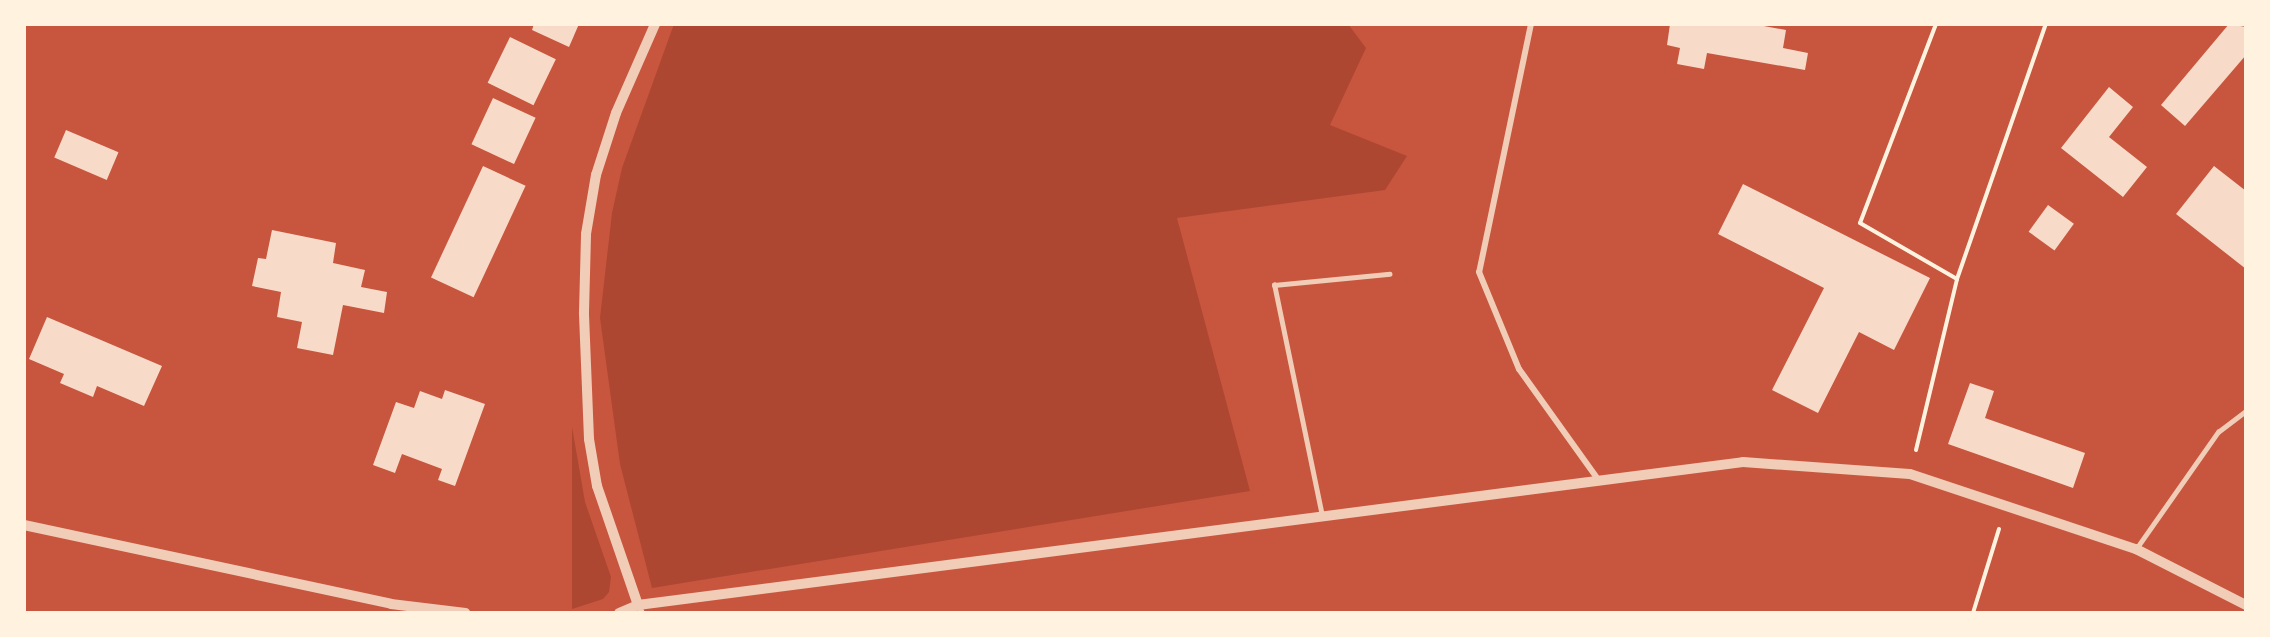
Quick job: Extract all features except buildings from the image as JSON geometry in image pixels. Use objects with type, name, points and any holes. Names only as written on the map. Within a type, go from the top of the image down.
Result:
[{"type":"street","points":[[640,609],[604,513],[589,439],[585,383],[586,245],[596,175],[616,113],[655,24]]},
{"type":"street","points":[[1531,24],[1479,272],[1519,369],[1600,482]]},
{"type":"street","points":[[619,613],[1322,516],[1743,462],[1910,474],[2136,549],[2246,604]]},
{"type":"street","points":[[24,525],[391,604],[465,613]]},
{"type":"lane","points":[[1322,516],[1274,285],[1389,274]]},
{"type":"lane","points":[[2136,549],[2218,432],[2246,411]]},
{"type":"path","points":[[1936,24],[1860,223],[1958,279]]},
{"type":"path","points":[[1910,474],[1958,279],[2046,24]]},
{"type":"path","points":[[1973,613],[2007,505]]},
{"type":"shaded area","points":[[674,24],[1348,24],[1366,48],[1330,125],[1407,156],[1385,190],[1177,218],[1250,491],[652,588],[620,464],[600,318],[612,213],[622,168]]},
{"type":"shaded area","points":[[572,427],[585,502],[611,577],[609,592],[603,599],[572,609]]}]
